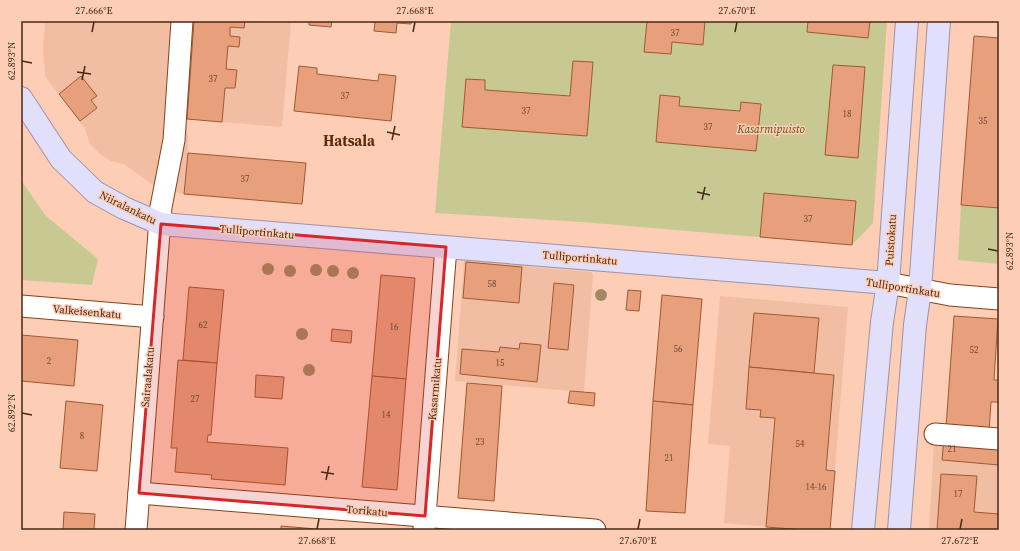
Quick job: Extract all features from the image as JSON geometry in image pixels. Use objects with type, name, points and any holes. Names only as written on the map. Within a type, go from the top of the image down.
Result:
[{"type":"main road","name":"Puistokatu","points":[[863,530],[882,322],[888,283],[907,21]]},
{"type":"main road","points":[[899,530],[915,325],[920,290],[939,21]]},
{"type":"main road","name":"Niiralankatu","points":[[21,98],[61,159],[95,192],[124,208],[161,224]]},
{"type":"main road","name":"Tulliportinkatu","points":[[161,224],[888,283]]},
{"type":"street","name":"Sairaalakatu","points":[[136,530],[162,200],[174,140],[182,21]]},
{"type":"street","name":"Kasarmikatu","points":[[424,523],[446,247]]},
{"type":"street","name":"Tulliportinkatu","points":[[888,283],[950,295],[999,299]]},
{"type":"street","name":"Valkeisenkatu","points":[[21,306],[153,317]]},
{"type":"street","points":[[935,434],[999,439]]},
{"type":"street","name":"Torikatu","points":[[139,493],[424,523],[595,530]]},
{"type":"highlighted area","points":[[161,224],[446,247],[425,516],[139,493]]},
{"type":"shaded area","points":[[45,21],[291,21],[282,127],[187,119],[188,153],[184,194],[157,188],[124,164],[111,161],[101,155],[90,144],[85,129],[45,76],[43,48]]},
{"type":"shaded area","points":[[464,260],[591,272],[593,275],[584,392],[455,381]]},
{"type":"shaded area","points":[[720,296],[848,307],[830,530],[806,530],[724,523],[730,446],[708,444]]},
{"type":"shaded area","points":[[935,427],[999,433],[999,530],[929,530]]},
{"type":"green space","name":"Kasarmipuisto","points":[[451,21],[887,21],[873,223],[852,245],[582,222],[435,213]]},
{"type":"green space","points":[[21,180],[45,215],[98,259],[92,285],[21,280]]},
{"type":"green space","points":[[961,205],[999,208],[999,264],[958,260]]},
{"type":"building","points":[[194,21],[245,21],[244,28],[230,27],[230,36],[240,37],[239,47],[228,46],[226,69],[237,70],[235,88],[225,88],[222,122],[187,119]]},
{"type":"building","points":[[309,21],[332,21],[331,27],[309,25]]},
{"type":"building","points":[[364,21],[412,21],[411,24],[397,23],[396,33],[374,31],[375,22]]},
{"type":"building","points":[[647,21],[705,21],[703,45],[672,42],[671,54],[644,52]]},
{"type":"building","points":[[808,21],[870,21],[868,38],[807,32]]},
{"type":"building","points":[[974,36],[999,38],[999,208],[961,205]]},
{"type":"building","points":[[573,61],[593,62],[587,136],[462,127],[466,79],[485,80],[485,90],[570,96]]},
{"type":"building","points":[[833,65],[865,67],[858,158],[825,155]]},
{"type":"building","points":[[299,66],[317,68],[317,74],[378,81],[379,74],[396,76],[391,121],[294,111]]},
{"type":"building","points":[[81,76],[97,96],[91,100],[97,108],[80,121],[59,94]]},
{"type":"building","points":[[660,95],[680,97],[679,106],[740,111],[741,102],[761,104],[756,151],[656,142]]},
{"type":"building","points":[[188,153],[306,163],[302,204],[184,194]]},
{"type":"building","points":[[764,193],[856,201],[852,245],[760,237]]},
{"type":"building","points":[[466,262],[522,267],[519,303],[463,298]]},
{"type":"building","points":[[381,275],[415,278],[406,379],[372,376]]},
{"type":"building","points":[[554,283],[574,285],[568,350],[548,348]]},
{"type":"building","points":[[189,287],[224,290],[217,363],[183,360]]},
{"type":"building","points":[[628,290],[641,291],[639,311],[626,310]]},
{"type":"building","points":[[662,295],[702,299],[693,405],[653,401]]},
{"type":"building","points":[[754,313],[819,318],[814,373],[749,367]]},
{"type":"building","points":[[954,316],[998,319],[994,380],[999,380],[999,402],[991,402],[989,431],[946,427]]},
{"type":"building","points":[[332,329],[352,331],[351,343],[331,341]]},
{"type":"building","points":[[21,335],[78,340],[74,386],[21,381]]},
{"type":"building","points":[[520,343],[541,345],[537,382],[460,374],[462,349],[499,352],[500,347],[519,349]]},
{"type":"building","points":[[178,360],[217,363],[211,435],[208,435],[207,442],[288,448],[285,485],[211,479],[212,475],[175,472],[177,448],[171,448]]},
{"type":"building","points":[[749,367],[834,375],[826,470],[835,471],[830,530],[766,527],[775,418],[760,417],[761,410],[746,409]]},
{"type":"building","points":[[256,375],[284,377],[282,399],[255,397]]},
{"type":"building","points":[[372,376],[406,379],[397,490],[362,487]]},
{"type":"building","points":[[467,383],[502,386],[494,501],[458,498]]},
{"type":"building","points":[[570,391],[595,393],[594,406],[568,403]]},
{"type":"building","points":[[66,401],[103,405],[97,471],[60,468]]},
{"type":"building","points":[[653,401],[693,405],[685,513],[646,511]]},
{"type":"building","points":[[944,438],[999,443],[999,465],[942,460]]},
{"type":"building","points":[[941,474],[977,476],[974,512],[999,514],[999,530],[937,530]]},
{"type":"building","points":[[64,512],[95,514],[94,530],[63,530]]},
{"type":"building","points":[[281,526],[328,530],[281,530]]},
{"type":"district","name":"Hatsala","points":[[349,140]]}]
